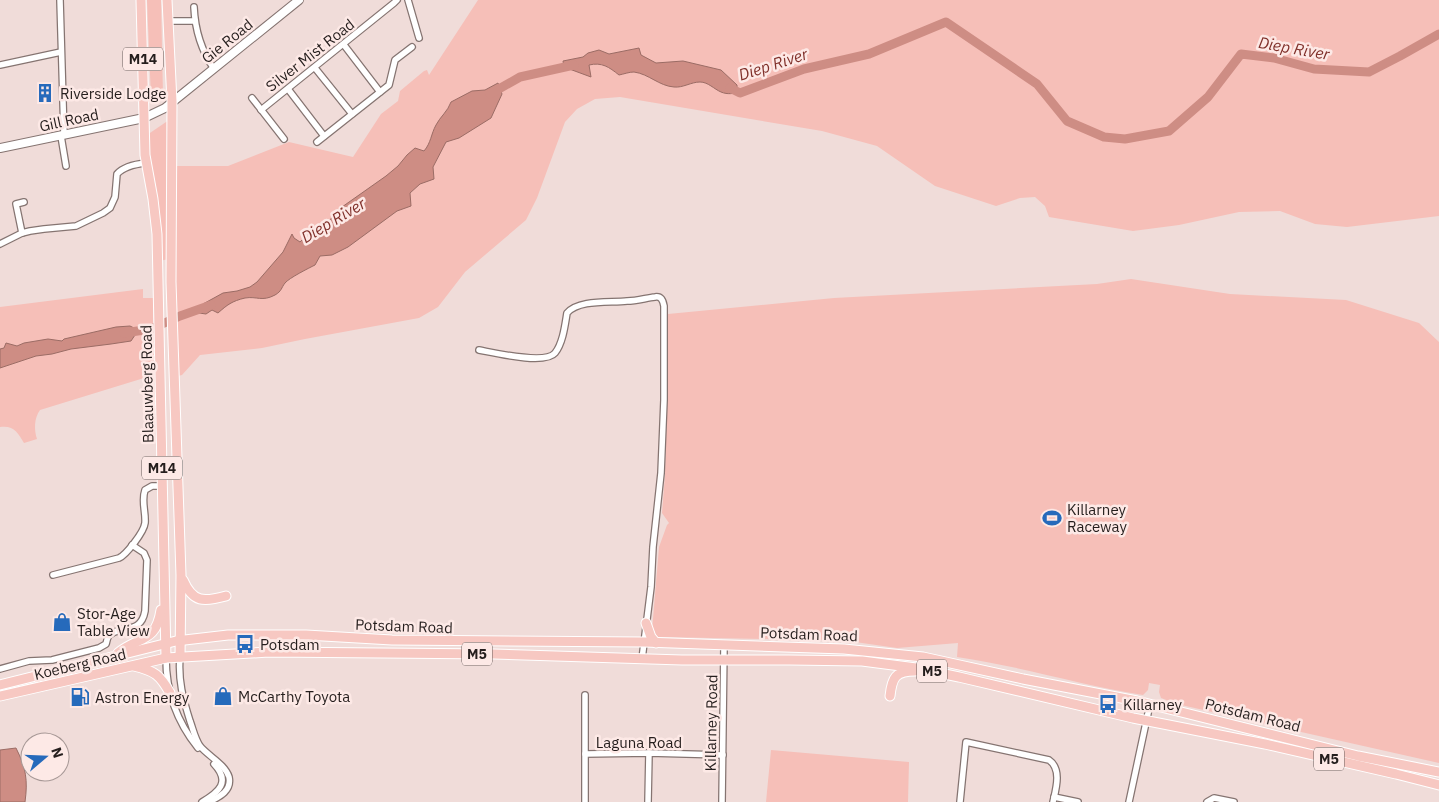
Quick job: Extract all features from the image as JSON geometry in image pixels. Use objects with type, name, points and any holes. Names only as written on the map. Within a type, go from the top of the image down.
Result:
[{"type":"main road","name":"Blaauwberg Road","points":[[141,0],[146,163],[156,219],[166,658]]},
{"type":"main road","name":"Blaauwberg Road","points":[[167,0],[172,102],[171,282],[181,575],[182,640],[180,657]]},
{"type":"main road","points":[[181,575],[188,591],[196,598],[208,600],[226,596]]},
{"type":"main road","points":[[114,657],[125,648],[146,638],[155,630],[164,590]]},
{"type":"main road","points":[[646,623],[651,637],[656,643]]},
{"type":"main road","name":"Potsdam Road","points":[[165,643],[228,635],[303,635],[392,640],[644,642],[844,649],[916,656],[1150,704],[1358,756],[1439,772]]},
{"type":"main road","points":[[303,635],[304,653]]},
{"type":"main road","name":"Koeberg Road","points":[[0,685],[165,643]]},
{"type":"main road","name":"Potsdam Road","points":[[166,658],[269,652],[494,654],[724,661],[836,660],[887,664],[935,672],[1146,720],[1274,746],[1439,785]]},
{"type":"main road","name":"Koeberg Road","points":[[0,696],[166,658]]},
{"type":"main road","points":[[132,665],[157,674],[170,693]]},
{"type":"main road","points":[[890,696],[892,681],[900,674],[912,671],[935,672]]},
{"type":"street","points":[[60,0],[62,135],[66,166]]},
{"type":"street","name":"Gie Road","points":[[144,118],[165,108],[212,65],[299,0]]},
{"type":"street","name":"Silver Mist Road","points":[[261,110],[344,45],[397,0]]},
{"type":"street","points":[[408,0],[419,38]]},
{"type":"street","points":[[194,7],[196,27],[204,53],[212,65]]},
{"type":"street","points":[[168,21],[195,21]]},
{"type":"street","points":[[344,45],[380,92]]},
{"type":"street","points":[[317,142],[390,84],[395,60],[412,47]]},
{"type":"street","points":[[0,65],[62,52]]},
{"type":"street","points":[[315,68],[352,114]]},
{"type":"street","points":[[288,89],[324,136]]},
{"type":"street","points":[[252,98],[284,139]]},
{"type":"street","name":"Gill Road","points":[[0,148],[144,118]]},
{"type":"street","points":[[0,244],[22,234],[44,229],[76,226],[87,222],[110,208],[115,197],[118,172],[127,167],[146,163]]},
{"type":"street","points":[[22,234],[16,204],[24,202]]},
{"type":"street","points":[[479,350],[527,358],[547,358],[553,356],[558,349],[566,314],[571,309],[590,303],[630,301],[655,296],[662,299],[664,313],[662,472],[642,659]]},
{"type":"street","points":[[54,575],[124,555],[144,525],[143,497],[145,490],[152,486],[163,486]]},
{"type":"street","points":[[0,669],[32,661],[52,660],[99,648],[106,644],[109,635],[112,633],[135,626],[141,621],[144,615],[147,592],[147,560],[145,554],[132,545]]},
{"type":"street","name":"Killarney Road","points":[[722,802],[724,645]]},
{"type":"street","name":"Blaauwberg Road","points":[[180,657],[182,692],[194,732],[200,746],[227,773],[226,780]]},
{"type":"street","name":"Blaauwberg Road","points":[[166,658],[170,693],[174,708],[188,736],[226,780]]},
{"type":"street","points":[[585,695],[585,802]]},
{"type":"street","points":[[1129,802],[1150,704]]},
{"type":"street","points":[[960,802],[966,742],[1052,762],[1056,767],[1057,776],[1054,799],[1078,802]]},
{"type":"street","points":[[648,802],[649,753]]},
{"type":"street","name":"Laguna Road","points":[[585,754],[723,755]]},
{"type":"street","points":[[202,802],[218,791],[226,780]]},
{"type":"street","points":[[209,802],[224,794],[228,788],[226,780]]},
{"type":"street","points":[[1207,802],[1214,798],[1234,802]]},
{"type":"shaded area","points":[[147,0],[161,0],[163,96],[151,98]]},
{"type":"shaded area","points":[[478,0],[1439,0],[1439,216],[1347,227],[1315,224],[1280,211],[1239,212],[1179,225],[1133,231],[1049,217],[1045,206],[1035,197],[1020,198],[996,206],[935,186],[877,146],[822,131],[620,97],[595,99],[577,109],[565,122],[537,198],[526,220],[465,272],[438,307],[419,318],[262,348],[200,355],[182,375],[174,377],[172,166],[228,166],[289,142],[353,157],[381,114],[398,101],[400,91],[424,71],[427,70],[429,75]]},
{"type":"shaded area","points":[[169,120],[169,259],[159,261],[147,135]]},
{"type":"shaded area","name":"Killarney Raceway","points":[[1131,279],[1230,294],[1346,300],[1419,323],[1439,342],[1439,763],[1177,704],[1161,698],[1159,692],[1160,685],[1149,683],[1148,690],[1143,695],[1004,665],[957,657],[958,643],[897,648],[825,640],[658,637],[652,631],[659,547],[669,523],[662,513],[665,475],[668,314],[834,298],[1097,284]]},
{"type":"shaded area","points":[[143,289],[143,298],[153,298],[154,367],[144,378],[40,410],[35,424],[37,439],[24,443],[17,433],[9,427],[0,427],[0,307]]},
{"type":"shaded area","points":[[771,750],[909,762],[908,802],[766,802]]},
{"type":"water","points":[[639,48],[641,55],[656,63],[683,61],[721,70],[737,85],[740,93],[724,93],[706,83],[700,82],[677,87],[664,85],[639,73],[632,72],[619,75],[609,68],[598,64],[589,65],[591,77],[564,67],[563,61],[583,57],[588,53],[599,50],[609,54]]},
{"type":"water","points":[[498,83],[502,94],[491,118],[459,138],[446,142],[433,167],[434,179],[420,184],[410,193],[411,206],[397,211],[348,247],[332,255],[320,256],[315,265],[287,281],[275,295],[267,298],[240,299],[218,313],[212,310],[206,314],[199,313],[203,304],[223,293],[250,287],[257,282],[283,252],[292,234],[300,242],[307,235],[325,225],[342,207],[386,176],[415,148],[424,151],[436,125],[451,102],[472,91],[485,90]]},
{"type":"water","points":[[130,326],[134,328],[135,335],[131,341],[36,356],[0,368],[0,349],[4,348],[6,343],[17,346],[48,339],[62,341],[116,327]]},
{"type":"water","points":[[16,748],[20,757],[20,782],[26,782],[25,802],[0,802],[0,750]]},
{"type":"waterway","name":"Diep River","points":[[730,88],[740,93],[804,69],[869,54],[946,22],[1037,84],[1067,121],[1104,137],[1125,139],[1169,131],[1208,97],[1241,54],[1274,58],[1314,69],[1369,72],[1439,34]]},
{"type":"waterway","name":"Diep River","points":[[490,94],[520,77],[574,65]]},
{"type":"waterway","name":"Diep River","points":[[124,333],[151,329],[211,305]]},
{"type":"place","name":"Riverside Lodge","points":[[45,93]]},
{"type":"place","name":"Killarney Raceway","points":[[1052,518]]},
{"type":"place","name":"Stor-Age Table View","points":[[62,622]]},
{"type":"place","name":"Potsdam","points":[[245,644]]},
{"type":"place","name":"McCarthy Toyota","points":[[223,696]]},
{"type":"place","name":"Astron Energy","points":[[80,697]]},
{"type":"place","name":"Killarney","points":[[1108,704]]}]
